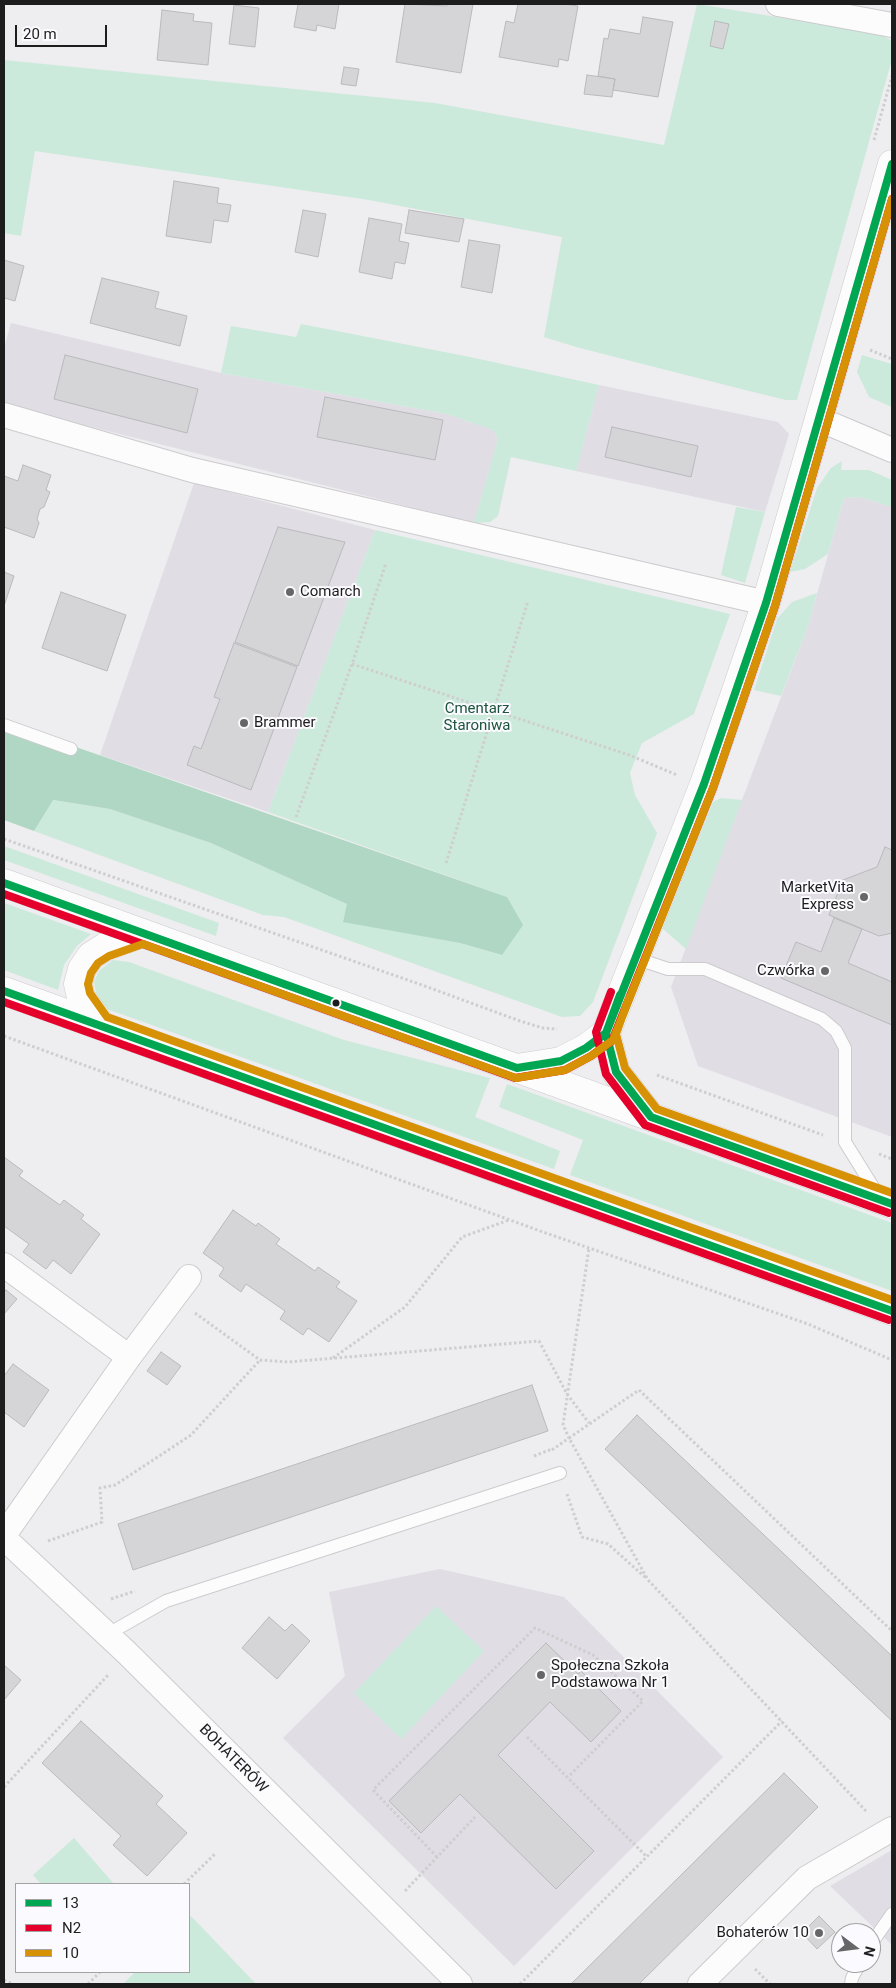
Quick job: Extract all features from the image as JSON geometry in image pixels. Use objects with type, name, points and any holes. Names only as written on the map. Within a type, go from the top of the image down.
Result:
[{"type":"main road","points":[[517,1068],[561,1061],[586,1048],[606,1033],[704,784],[766,603],[821,420],[892,164]]},
{"type":"main road","points":[[4,883],[887,1203]]},
{"type":"main road","points":[[101,1025],[81,997],[78,984],[82,969],[91,956],[105,947],[143,933]]},
{"type":"main road","points":[[4,991],[892,1311]]},
{"type":"main road","points":[[606,1033],[616,1072],[651,1117]]},
{"type":"street","points":[[778,4],[892,25]]},
{"type":"street","points":[[4,415],[192,470],[766,603]]},
{"type":"street","points":[[821,420],[892,450]]},
{"type":"street","points":[[4,1265],[129,1358]]},
{"type":"street","points":[[4,1537],[129,1358],[189,1277]]},
{"type":"street","name":"BOHATERÓW","points":[[4,1537],[108,1634],[460,1984]]},
{"type":"street","points":[[700,1984],[807,1878],[889,1830]]},
{"type":"lane","points":[[4,725],[71,749]]},
{"type":"lane","points":[[634,958],[668,969],[705,969],[822,1018],[836,1031],[844,1048],[845,1142],[887,1203]]},
{"type":"lane","points":[[108,1634],[166,1601],[560,1473]]},
{"type":"lane","points":[[881,1930],[892,1914]]},
{"type":"path","points":[[862,348],[892,359]]},
{"type":"path","points":[[296,817],[352,664],[386,563]]},
{"type":"path","points":[[446,863],[528,600]]},
{"type":"path","points":[[352,664],[629,756],[704,784]]},
{"type":"path","points":[[4,839],[520,1021],[543,1028],[559,1029]]},
{"type":"path","points":[[4,1036],[510,1220],[808,1324],[892,1360]]},
{"type":"path","points":[[653,1074],[892,1159]]},
{"type":"path","points":[[332,1358],[405,1307],[462,1237],[510,1220]]},
{"type":"path","points":[[589,1248],[563,1425],[648,1580]]},
{"type":"path","points":[[174,1297],[260,1360],[288,1362],[539,1341],[567,1394],[589,1423]]},
{"type":"path","points":[[46,1541],[102,1522],[100,1488],[115,1484],[191,1434],[260,1360]]},
{"type":"path","points":[[889,1830],[648,1580],[608,1544],[582,1537],[552,1449],[640,1390],[892,1631]]},
{"type":"path","points":[[437,1857],[373,1790],[536,1628],[592,1654],[642,1701],[568,1777]]},
{"type":"path","points":[[4,1787],[112,1670]]},
{"type":"path","points":[[520,1984],[782,1721]]},
{"type":"path","points":[[527,1737],[648,1857]]},
{"type":"path","points":[[403,1893],[475,1817]]},
{"type":"path","points":[[185,1883],[215,1854]]},
{"type":"path","points":[[88,1984],[99,1973]]},
{"type":"path","points":[[4,1980],[13,1984]]},
{"type":"shaded area","points":[[11,323],[221,373],[447,414],[493,430],[498,439],[474,523],[4,405],[4,348]]},
{"type":"shaded area","points":[[599,385],[778,422],[789,434],[765,512],[576,471]]},
{"type":"shaded area","points":[[194,483],[375,530],[268,812],[100,755]]},
{"type":"shaded area","points":[[860,497],[892,507],[892,1137],[698,1066],[671,987],[808,626],[844,498]]},
{"type":"shaded area","points":[[440,1569],[564,1597],[723,1757],[514,1966],[283,1738],[345,1676],[329,1592]]},
{"type":"shaded area","points":[[892,1850],[892,1945],[881,1935],[881,1923],[869,1923],[830,1886]]},
{"type":"green space","points":[[697,4],[880,34],[892,41],[892,59],[797,400],[786,400],[745,390],[576,347],[544,337],[562,237],[369,200],[35,151],[21,236],[4,233],[4,60],[435,103],[664,145]]},
{"type":"green space","points":[[301,324],[470,357],[599,385],[576,471],[511,457],[498,516],[490,522],[474,523],[498,439],[493,430],[447,414],[221,373],[231,326],[296,337]]},
{"type":"green space","points":[[862,355],[892,364],[892,407],[869,397],[857,372]]},
{"type":"green space","points":[[842,461],[841,470],[869,470],[892,480],[892,507],[860,497],[844,498],[828,554],[805,569],[790,572],[817,488],[831,468]]},
{"type":"green space","points":[[736,507],[765,512],[745,583],[721,575]]},
{"type":"green space","name":"Cmentarz Staroniwa","points":[[375,530],[730,614],[694,714],[642,743],[630,773],[635,795],[657,833],[593,1002],[580,1016],[562,1017],[284,917],[263,915],[34,831],[52,800],[110,809],[211,843],[348,904],[343,921],[460,943],[502,955],[507,897],[268,812]]},
{"type":"green space","points":[[817,593],[808,626],[781,696],[754,690],[777,619],[792,602]]},
{"type":"green space","points":[[4,722],[507,897],[523,925],[502,955],[460,943],[343,922],[347,904],[211,843],[110,809],[53,800],[34,831],[4,820]]},
{"type":"green space","points":[[721,798],[742,800],[686,949],[662,928],[713,802]]},
{"type":"green space","points":[[4,846],[219,923],[216,936],[4,860]]},
{"type":"green space","points":[[4,903],[91,934],[77,946],[64,965],[58,990],[4,970]]},
{"type":"green space","points":[[113,960],[129,962],[344,1040],[490,1078],[475,1117],[560,1151],[554,1169],[107,1009],[97,997],[94,982],[99,971]]},
{"type":"green space","points":[[507,1084],[892,1223],[892,1291],[570,1175],[583,1140],[499,1107]]},
{"type":"green space","points":[[436,1606],[484,1651],[401,1739],[354,1693]]},
{"type":"green space","points":[[74,1838],[113,1883],[40,1883],[33,1875]]},
{"type":"green space","points":[[191,1916],[256,1984],[123,1984],[134,1973],[190,1973]]},
{"type":"building","points":[[298,4],[339,4],[335,29],[317,25],[316,31],[294,27]]},
{"type":"building","points":[[405,4],[447,6],[447,4],[473,4],[461,73],[396,62]]},
{"type":"building","points":[[518,4],[564,4],[578,6],[568,61],[559,59],[558,67],[499,57],[506,21],[514,23]]},
{"type":"building","points":[[234,5],[259,8],[255,47],[229,44]]},
{"type":"building","points":[[162,10],[194,14],[193,21],[212,23],[208,65],[157,60]]},
{"type":"building","points":[[643,17],[673,22],[658,97],[613,90],[615,79],[598,76],[604,38],[608,39],[610,29],[640,34]]},
{"type":"building","points":[[715,21],[729,24],[723,49],[710,46]]},
{"type":"building","points":[[344,67],[359,69],[356,86],[341,84]]},
{"type":"building","points":[[587,75],[615,79],[612,97],[584,94]]},
{"type":"building","points":[[174,181],[219,188],[217,203],[231,205],[228,222],[214,220],[211,243],[166,236]]},
{"type":"building","points":[[303,210],[326,214],[318,257],[295,252]]},
{"type":"building","points":[[409,210],[464,219],[459,242],[405,233]]},
{"type":"building","points":[[369,218],[402,224],[399,241],[409,243],[405,264],[395,262],[392,279],[359,272]]},
{"type":"building","points":[[469,240],[500,245],[492,293],[461,287]]},
{"type":"building","points":[[4,260],[24,266],[15,301],[4,298]]},
{"type":"building","points":[[102,278],[159,292],[155,308],[187,316],[180,346],[90,323]]},
{"type":"building","points":[[65,355],[198,389],[187,433],[54,399]]},
{"type":"building","points":[[325,397],[443,420],[435,460],[317,437]]},
{"type":"building","points":[[612,427],[698,446],[691,477],[605,457]]},
{"type":"building","points":[[23,465],[51,475],[46,490],[50,492],[44,507],[40,509],[37,519],[39,523],[34,538],[4,527],[4,476],[18,481]]},
{"type":"building","name":"Comarch","points":[[278,527],[345,542],[298,666],[235,642]]},
{"type":"building","points":[[4,572],[14,576],[4,606]]},
{"type":"building","points":[[61,592],[126,615],[107,671],[42,648]]},
{"type":"building","name":"Brammer","points":[[234,643],[297,667],[251,790],[187,765],[194,746],[201,749],[220,699],[214,697]]},
{"type":"building","name":"MarketVita Express","points":[[885,847],[892,850],[892,933],[879,936],[829,915],[843,880],[877,867]]},
{"type":"building","name":"Czwórka","points":[[834,918],[862,929],[848,963],[892,982],[892,1025],[781,978],[796,942],[821,952]]},
{"type":"building","points":[[4,1157],[23,1171],[19,1176],[60,1205],[64,1200],[84,1215],[81,1219],[100,1234],[71,1274],[53,1260],[46,1269],[23,1252],[29,1244],[4,1226]]},
{"type":"building","points":[[233,1210],[256,1226],[258,1223],[280,1239],[276,1244],[315,1271],[318,1267],[340,1282],[336,1287],[357,1301],[329,1342],[308,1328],[303,1335],[280,1319],[285,1311],[246,1284],[241,1292],[219,1276],[224,1268],[203,1253]]},
{"type":"building","points":[[6,1290],[17,1299],[4,1314],[4,1293]]},
{"type":"building","points":[[161,1352],[181,1366],[167,1385],[147,1371]]},
{"type":"building","points":[[13,1364],[49,1390],[24,1427],[4,1412],[4,1376]]},
{"type":"building","points":[[532,1385],[548,1431],[133,1570],[118,1524]]},
{"type":"building","points":[[637,1415],[892,1656],[892,1721],[605,1449]]},
{"type":"building","points":[[269,1617],[285,1631],[292,1624],[310,1641],[277,1679],[242,1648]]},
{"type":"building","points":[[546,1643],[578,1674],[581,1671],[621,1711],[591,1742],[550,1702],[498,1755],[594,1851],[556,1889],[460,1794],[421,1833],[389,1801]]},
{"type":"building","points":[[4,1665],[21,1680],[4,1700]]},
{"type":"building","points":[[81,1721],[163,1796],[156,1804],[187,1833],[147,1876],[113,1845],[121,1836],[42,1763]]},
{"type":"building","points":[[784,1773],[818,1807],[639,1984],[571,1984]]},
{"type":"building","name":"Bohaterów 10","points":[[819,1916],[831,1928],[831,1936],[817,1949],[802,1933]]},
{"type":"transit line","name":"13","points":[[4,883],[517,1068],[561,1061],[586,1048],[606,1033],[704,784],[766,603],[892,164]]},
{"type":"transit line","name":"N2","points":[[4,894],[515,1078],[565,1070],[591,1056],[612,1041],[713,788],[775,606],[892,199]]},
{"type":"transit line","name":"10","points":[[892,199],[775,606],[713,788],[613,1040],[591,1056],[565,1070],[516,1078],[143,944],[109,956],[98,963],[91,973],[88,984],[90,993],[107,1017],[892,1300]]},
{"type":"transit line","name":"13","points":[[4,991],[892,1311]]},
{"type":"transit line","name":"N2","points":[[611,992],[596,1032],[606,1074],[645,1125],[889,1213]]},
{"type":"transit line","name":"13","points":[[620,995],[606,1033],[616,1072],[651,1117],[892,1204]]},
{"type":"transit line","name":"10","points":[[629,998],[616,1034],[625,1068],[657,1109],[892,1193]]},
{"type":"transit line","name":"N2","points":[[4,1002],[889,1320]]},
{"type":"place","name":"Comarch","points":[[290,592]]},
{"type":"place","name":"Brammer","points":[[244,723]]},
{"type":"place","name":"MarketVita Express","points":[[864,897]]},
{"type":"place","name":"Czwórka","points":[[825,971]]},
{"type":"place","name":"Społeczna Szkoła Podstawowa Nr 1","points":[[541,1675]]},
{"type":"place","name":"Bohaterów 10","points":[[819,1933]]}]
